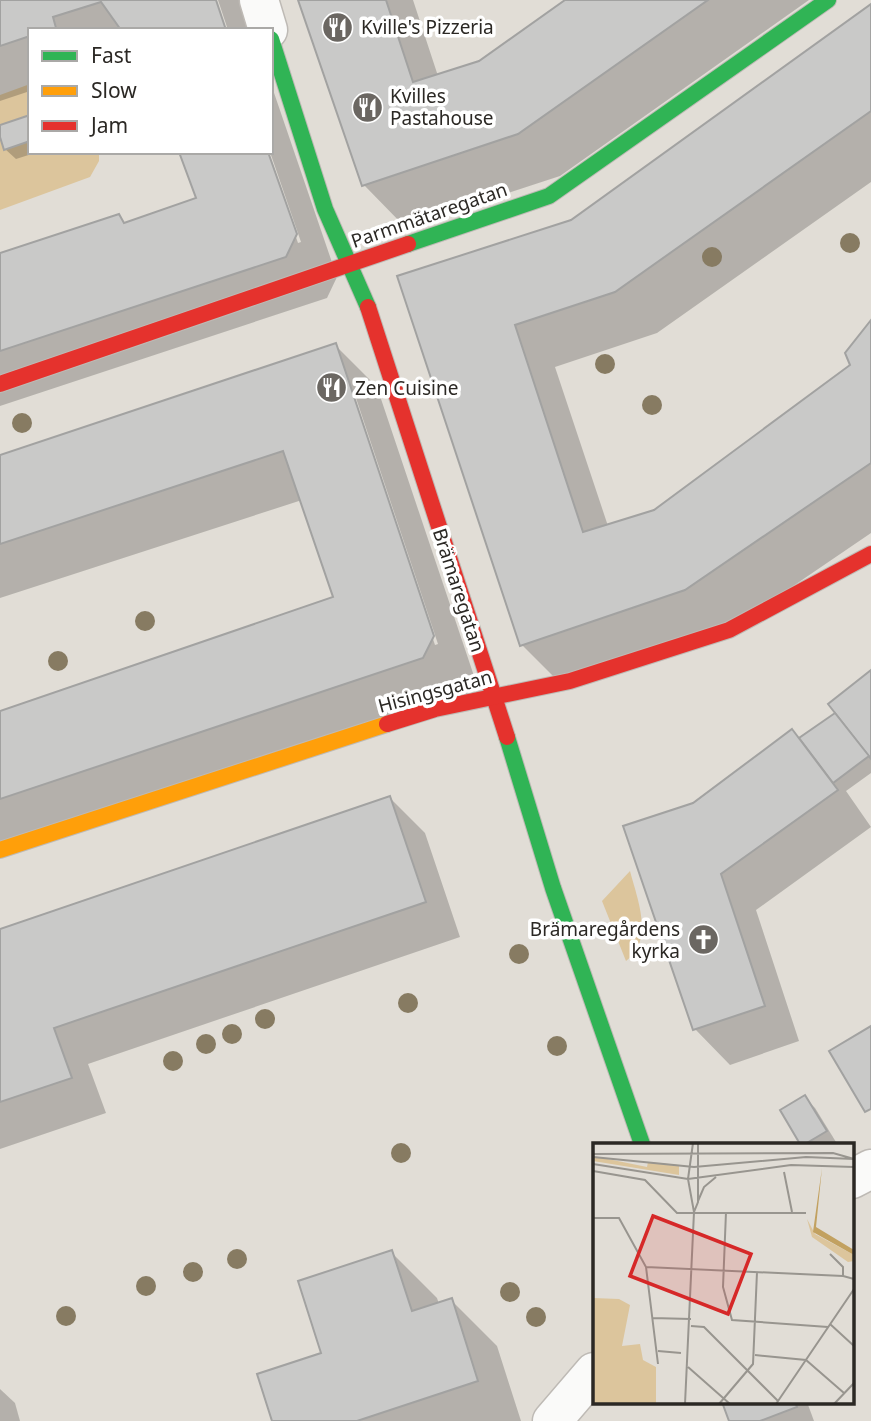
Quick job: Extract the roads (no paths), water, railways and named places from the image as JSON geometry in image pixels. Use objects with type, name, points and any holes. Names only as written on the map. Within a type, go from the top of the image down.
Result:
[{"type":"street","points":[[259,0],[267,28]]},
{"type":"street","name":"Parmmätaregatan","points":[[0,384],[549,195],[828,0]]},
{"type":"street","name":"Brämaregatan","points":[[273,45],[325,209],[371,314],[553,888],[642,1143]]},
{"type":"street","name":"Hisingsgatan","points":[[0,850],[435,709],[570,681],[729,629],[871,554]]},
{"type":"street","points":[[854,1179],[871,1169]]},
{"type":"street","points":[[552,1421],[593,1372]]},
{"type":"place","name":"Kville's Pizzeria","points":[[338,27]]},
{"type":"place","name":"Kvilles Pastahouse","points":[[367,107]]},
{"type":"place","name":"Zen Cuisine","points":[[332,388]]},
{"type":"place","name":"Brämaregårdens kyrka","points":[[703,940]]}]
